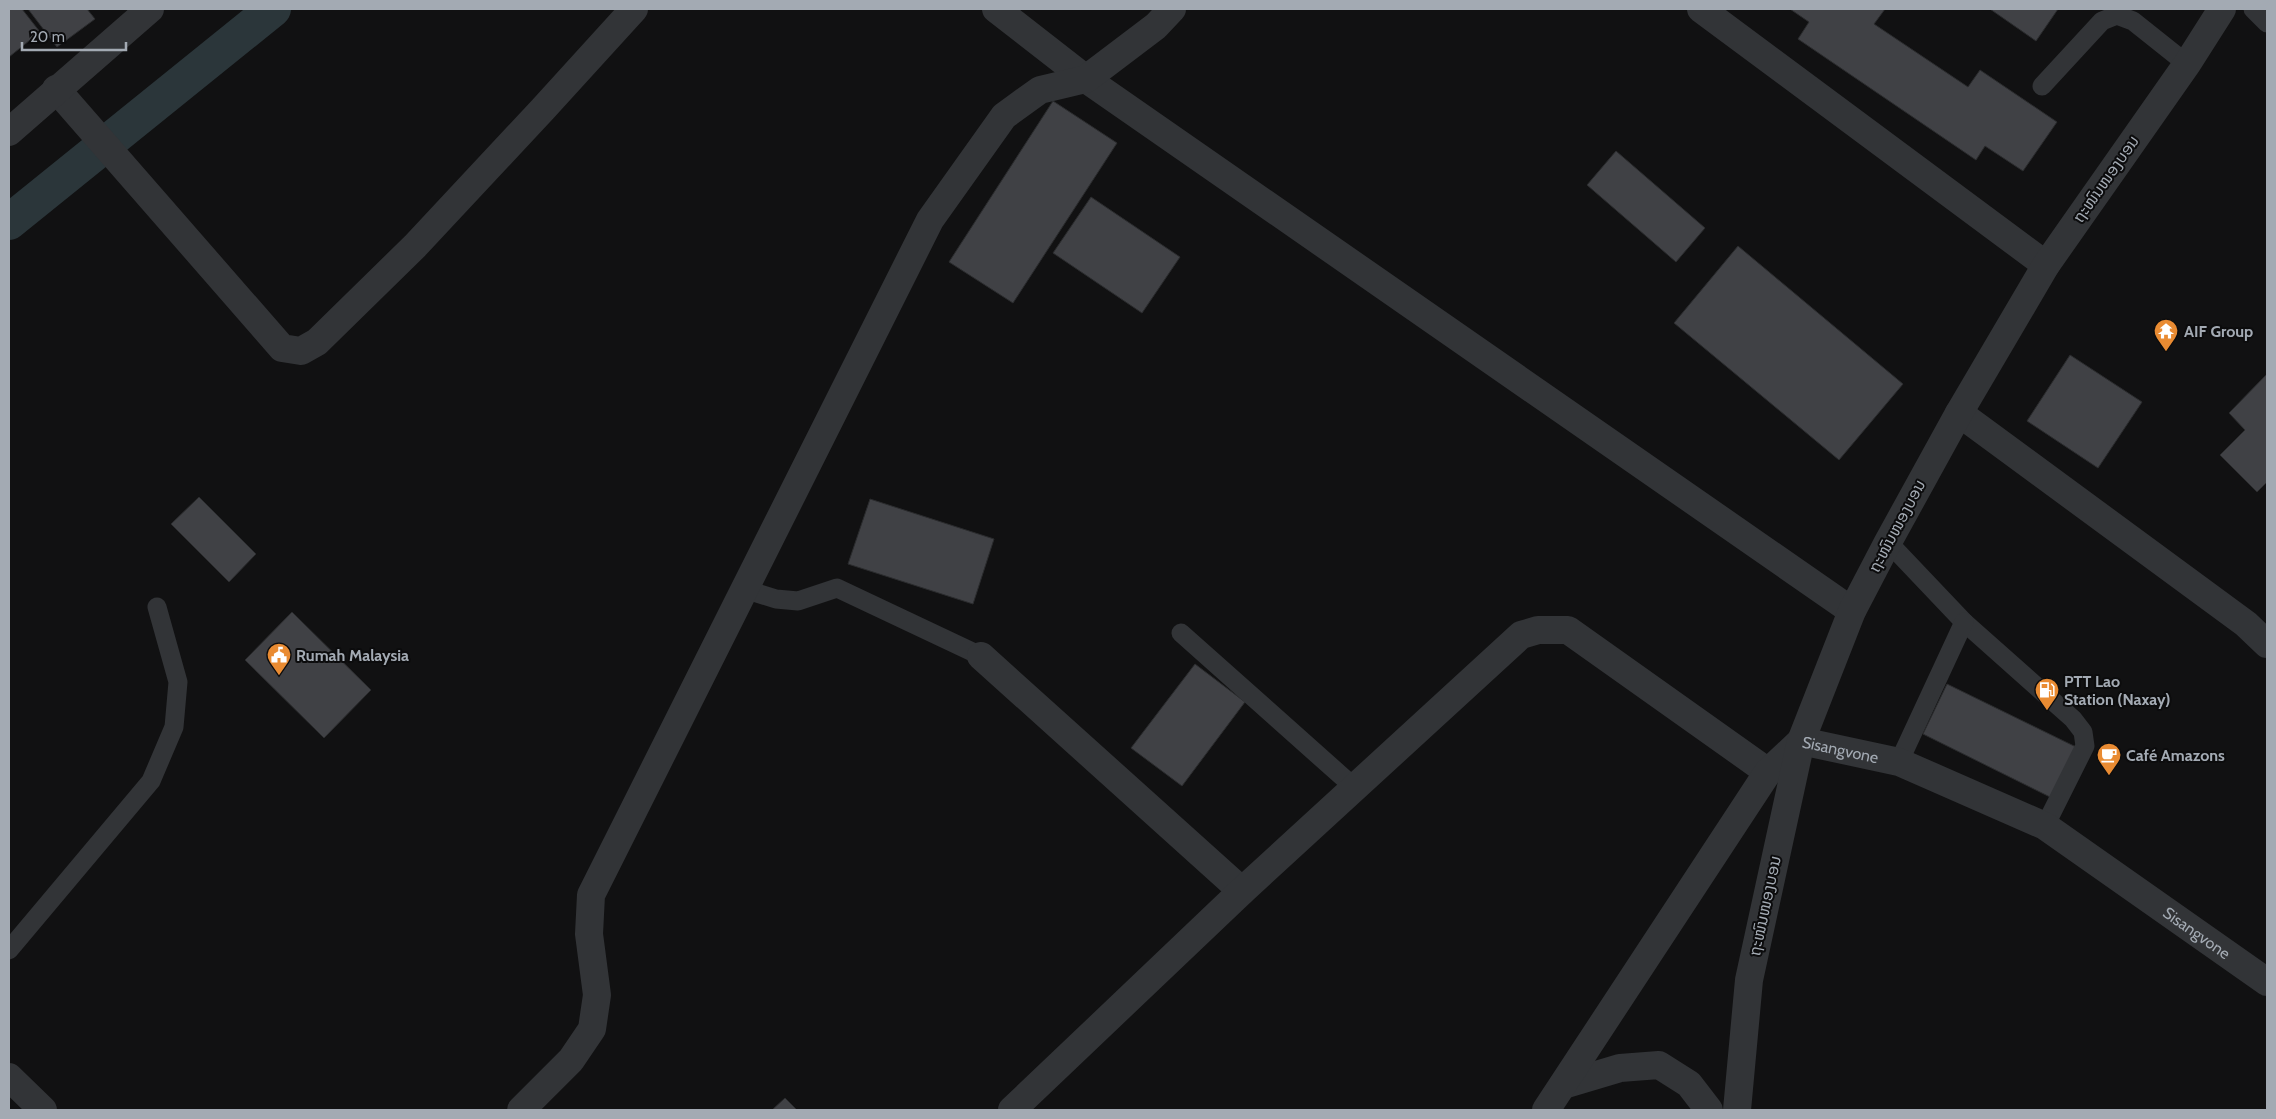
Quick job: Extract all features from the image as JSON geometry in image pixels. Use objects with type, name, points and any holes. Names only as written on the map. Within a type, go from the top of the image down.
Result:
[{"type":"street","points":[[9,132],[61,96],[150,9]]},
{"type":"street","points":[[61,96],[282,348],[301,351],[317,342],[415,246],[634,9]]},
{"type":"street","points":[[996,9],[1086,79],[1852,611]]},
{"type":"street","points":[[521,1110],[571,1060],[592,1029],[597,996],[589,934],[591,894],[930,220],[1004,116],[1040,90],[1086,79],[1156,26],[1172,9]]},
{"type":"street","points":[[1701,9],[2046,265]]},
{"type":"street","name":"ຖະໜົນໜອງບອນ","points":[[1736,1110],[1749,980],[1801,741],[1852,611],[1959,413],[2046,265],[2222,9]]},
{"type":"street","points":[[1959,413],[2246,624],[2267,644]]},
{"type":"street","points":[[1012,1110],[1242,891],[1521,636],[1538,630],[1568,630],[1768,772]]},
{"type":"street","points":[[981,656],[1242,891]]},
{"type":"street","name":"Sisangvone","points":[[1546,1110],[1768,772],[1801,741],[1899,762],[2045,826],[2267,982]]},
{"type":"street","points":[[1563,1085],[1620,1068],[1659,1066],[1689,1084],[1709,1110]]},
{"type":"street","points":[[9,1077],[43,1110]]},
{"type":"lane","points":[[2254,9],[2267,23]]},
{"type":"lane","points":[[2042,86],[2102,21],[2117,15],[2133,21],[2186,64]]},
{"type":"lane","points":[[1888,542],[1964,622],[2073,719],[2083,732],[2085,746],[2045,826]]},
{"type":"lane","points":[[744,589],[776,599],[798,602],[837,588],[981,656]]},
{"type":"lane","points":[[9,950],[152,781],[174,727],[178,682],[157,607]]},
{"type":"lane","points":[[1899,762],[1964,622]]},
{"type":"lane","points":[[1181,633],[1355,788]]},
{"type":"building","points":[[9,9],[22,9],[40,32],[9,57]]},
{"type":"building","points":[[28,9],[87,9],[95,19],[57,47]]},
{"type":"building","points":[[1790,9],[1885,9],[1874,24],[1968,87],[1980,70],[2057,122],[2023,171],[1985,146],[1976,160],[1798,39],[1809,22]]},
{"type":"building","points":[[1990,9],[2058,9],[2036,41]]},
{"type":"building","points":[[1053,101],[1117,143],[1013,303],[949,262]]},
{"type":"building","points":[[1616,151],[1705,228],[1676,262],[1587,185]]},
{"type":"building","points":[[1091,197],[1180,257],[1142,313],[1053,253]]},
{"type":"building","points":[[1738,246],[1903,384],[1839,460],[1674,323]]},
{"type":"building","points":[[2070,355],[2142,402],[2098,468],[2027,421]]},
{"type":"building","points":[[2267,374],[2267,482],[2257,492],[2220,455],[2245,430],[2229,413]]},
{"type":"building","points":[[199,497],[256,554],[229,582],[171,524]]},
{"type":"building","points":[[870,499],[994,539],[973,604],[848,564]]},
{"type":"building","points":[[292,612],[371,690],[324,738],[245,660]]},
{"type":"building","points":[[1195,664],[1245,702],[1182,786],[1131,748]]},
{"type":"building","points":[[1947,684],[2076,747],[2052,798],[1923,734]]},
{"type":"building","points":[[785,1098],[797,1110],[772,1110]]},
{"type":"waterway","points":[[9,222],[273,9]]},
{"type":"place","name":"AIF Group","points":[[2166,352]]},
{"type":"place","name":"Rumah Malaysia","points":[[279,676]]},
{"type":"place","name":"PTT Lao Station (Naxay)","points":[[2047,711]]},
{"type":"place","name":"Café Amazons","points":[[2109,776]]}]
